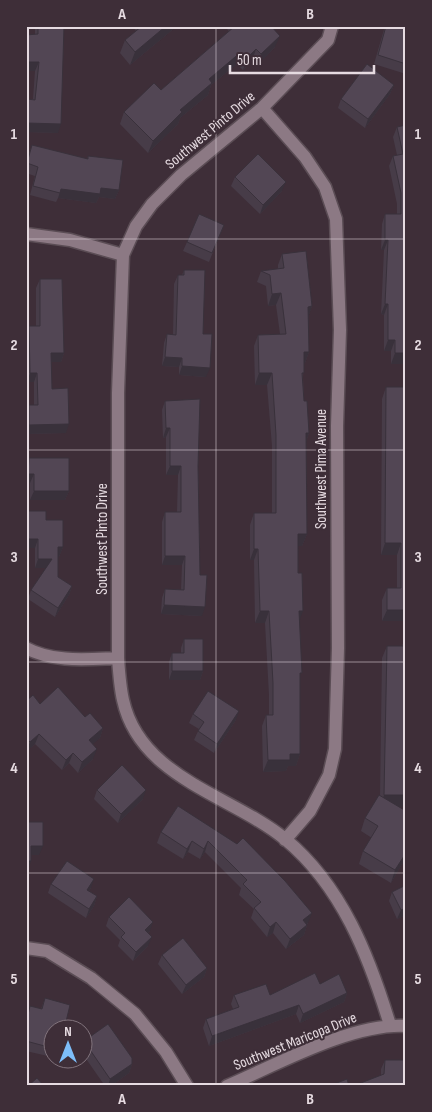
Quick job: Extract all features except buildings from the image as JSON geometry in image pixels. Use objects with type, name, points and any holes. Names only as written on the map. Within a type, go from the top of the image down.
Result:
[{"type":"street","name":"Southwest Pinto Drive","points":[[332,26],[328,40],[262,108],[180,175],[152,204],[136,226],[123,255],[118,393],[118,658],[123,701],[134,729],[153,754],[177,775],[254,819],[285,840],[313,868],[339,901],[360,941],[374,974],[390,1025]]},
{"type":"street","name":"Southwest Pima Avenue","points":[[262,108],[305,157],[325,187],[336,219],[340,330],[337,426],[338,648],[335,749],[329,775],[310,811],[285,840]]},
{"type":"street","points":[[26,234],[70,240],[123,255]]},
{"type":"street","points":[[26,648],[36,654],[62,659],[118,658]]},
{"type":"street","points":[[26,948],[47,951],[84,973],[135,1014],[166,1052],[187,1086]]},
{"type":"street","name":"Southwest Maricopa Drive","points":[[227,1086],[354,1032],[390,1025],[406,1026]]}]
